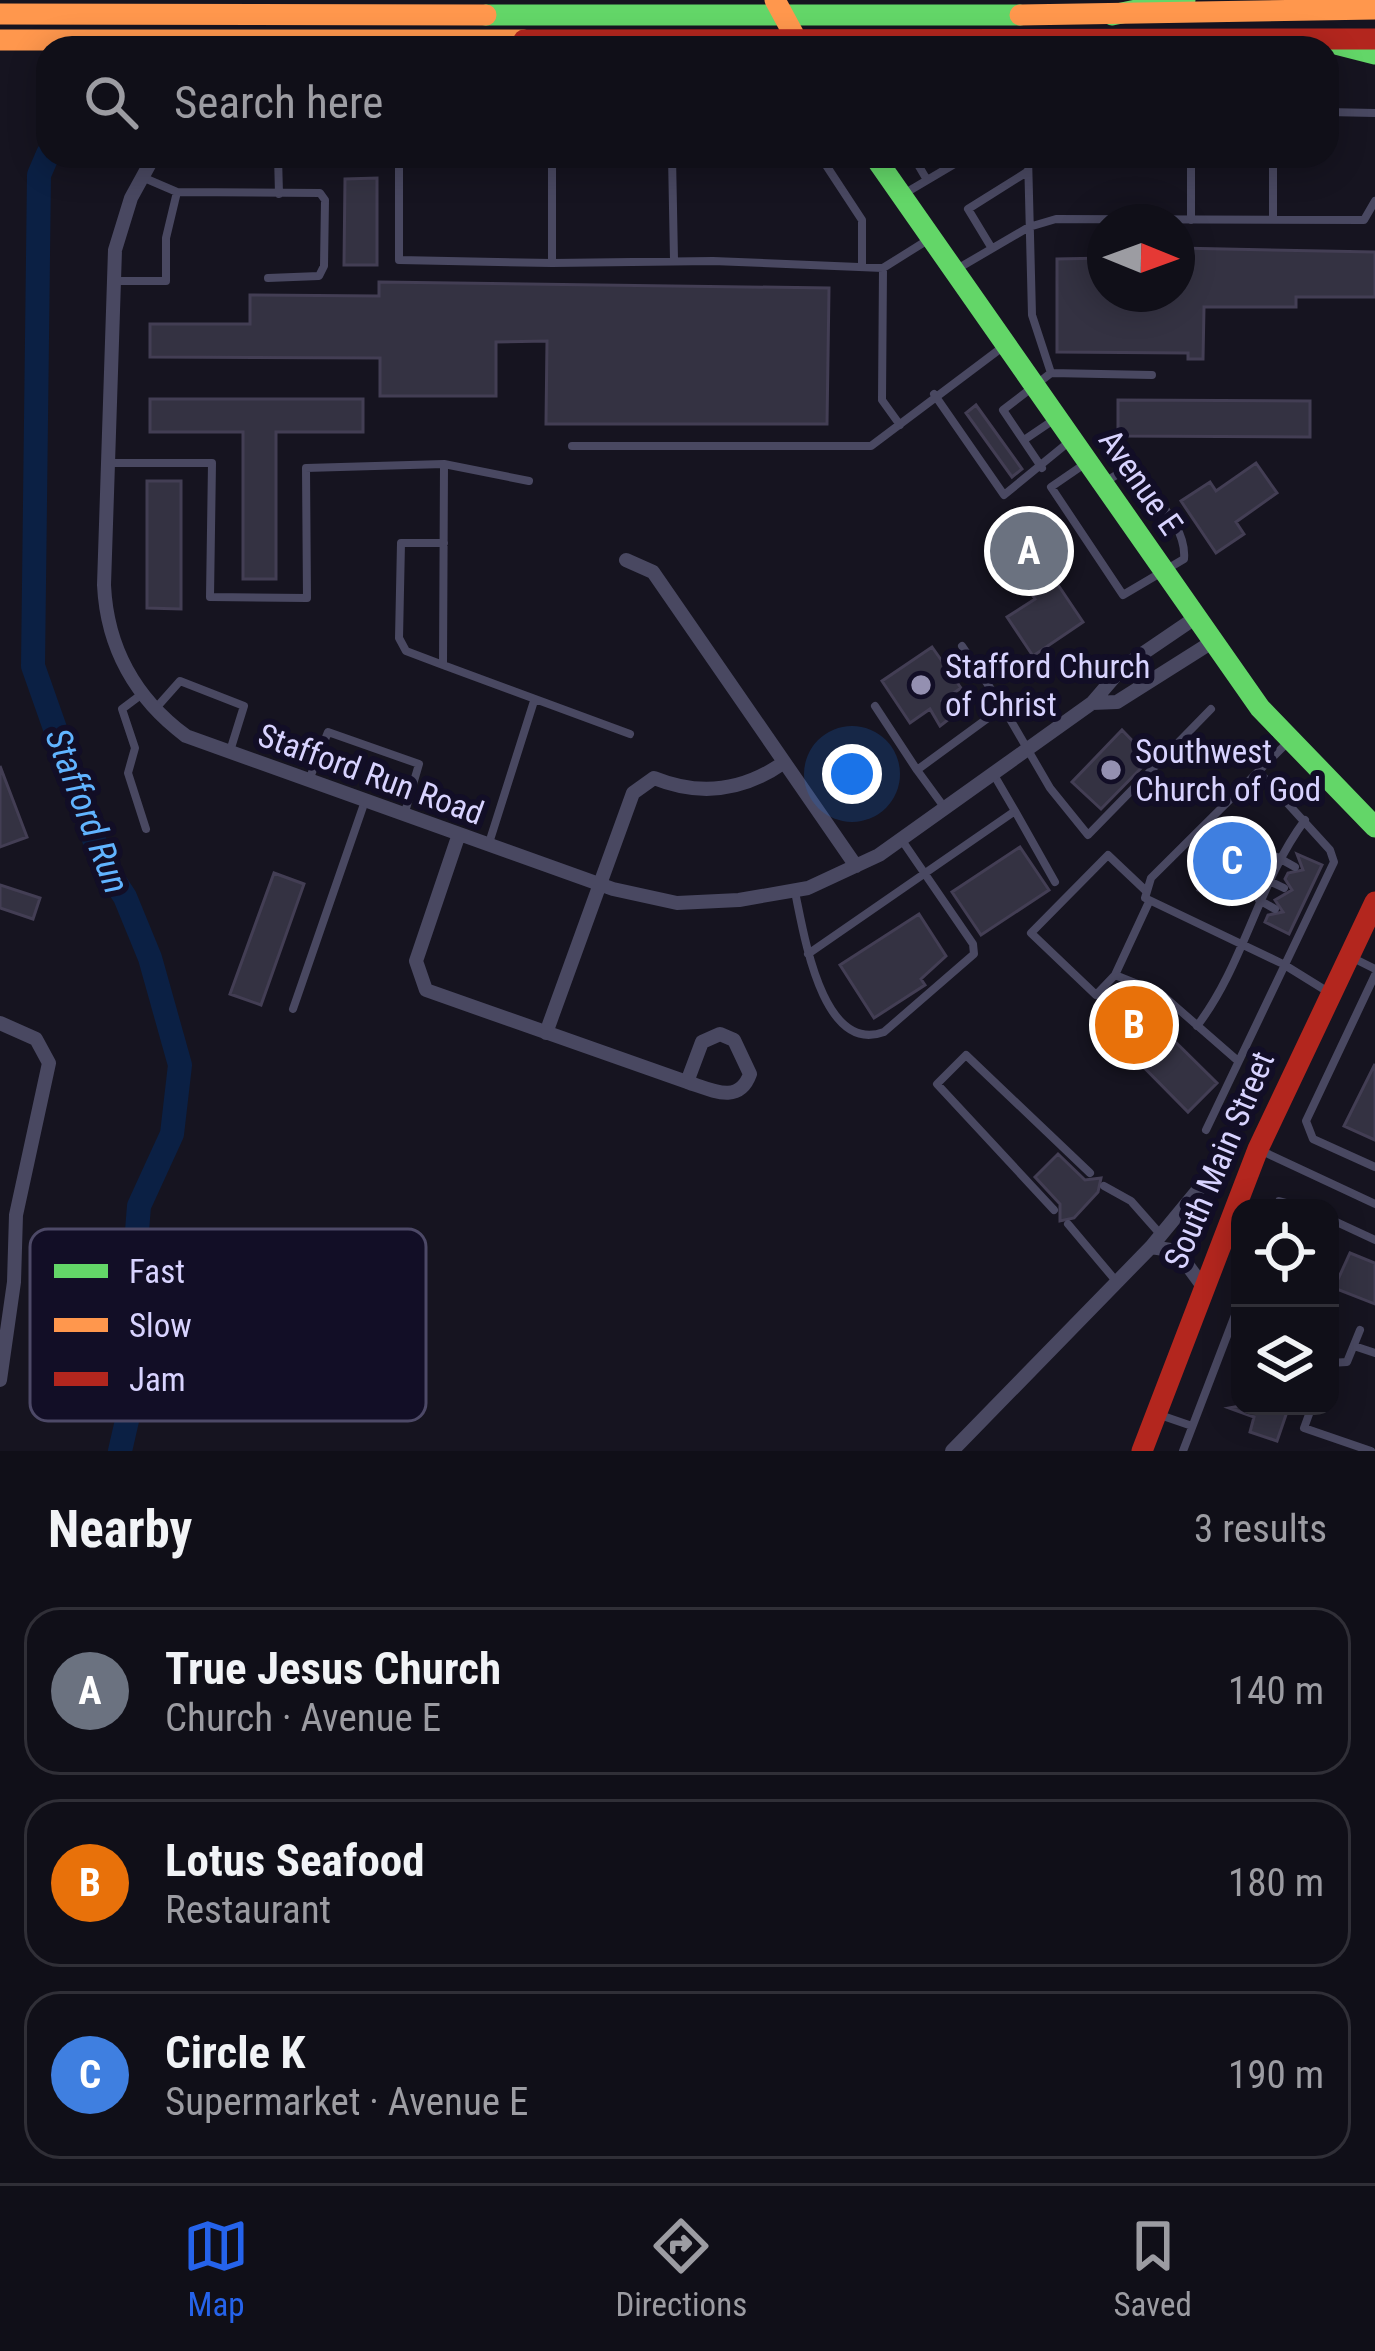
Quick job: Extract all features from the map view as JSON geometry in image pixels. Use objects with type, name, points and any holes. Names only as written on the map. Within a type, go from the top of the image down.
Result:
[{"type":"main road","points":[[1112,15],[1185,0]]},
{"type":"main road","points":[[0,14],[174,15],[224,8],[297,16],[387,8],[442,26],[576,36]]},
{"type":"main road","points":[[296,36],[314,28],[374,27],[387,8]]},
{"type":"main road","points":[[342,36],[442,26],[552,26],[608,8],[1028,8],[1112,15],[1375,9]]},
{"type":"main road","points":[[779,8],[795,36]]},
{"type":"main road","points":[[442,26],[488,9],[572,17]]},
{"type":"main road","points":[[0,28],[34,14]]},
{"type":"main road","points":[[1038,36],[1047,27],[1137,26],[1164,14]]},
{"type":"main road","points":[[177,36],[183,26],[266,27],[297,16]]},
{"type":"main road","points":[[1339,40],[1375,39]]},
{"type":"main road","points":[[0,40],[36,40]]},
{"type":"main road","points":[[1339,44],[1375,53]]},
{"type":"main road","name":"Avenue E","points":[[883,168],[1005,345],[1043,380],[1056,418],[1212,642],[1288,742],[1375,827]]},
{"type":"main road","name":"South Main Street","points":[[1142,1451],[1202,1285],[1230,1244],[1258,1149],[1375,902]]},
{"type":"street","name":"Stafford Run Road","points":[[147,168],[122,221],[112,281],[107,616],[122,662],[142,694],[186,736],[601,885],[677,903],[795,890],[856,866],[902,839],[1093,703],[1123,668],[1195,618]]},
{"type":"street","points":[[626,560],[653,572],[856,866]]},
{"type":"street","name":"Stafford Run Road","points":[[1093,703],[1117,701],[1212,642]]},
{"type":"street","points":[[546,1033],[633,793],[642,782],[654,778],[682,789],[715,790],[754,783],[783,763]]},
{"type":"street","points":[[459,834],[416,961],[419,981],[426,990],[546,1033],[687,1082],[728,1095],[741,1090],[750,1074],[734,1040],[720,1034],[702,1042],[687,1082]]},
{"type":"street","points":[[0,1023],[36,1039],[49,1063],[8,1213],[14,1282],[0,1380]]},
{"type":"street","points":[[952,1451],[1156,1241],[1212,1172]]},
{"type":"street","points":[[1156,1241],[1177,1251],[1202,1285]]},
{"type":"lane","points":[[1339,112],[1375,113]]},
{"type":"lane","points":[[278,168],[279,194]]},
{"type":"lane","points":[[399,168],[399,260],[674,260],[883,268],[931,238]]},
{"type":"lane","points":[[551,168],[552,263]]},
{"type":"lane","points":[[672,168],[674,260]]},
{"type":"lane","points":[[828,168],[862,220],[862,264]]},
{"type":"lane","points":[[920,168],[927,180]]},
{"type":"lane","points":[[902,195],[948,168]]},
{"type":"lane","points":[[1190,168],[1191,204]]},
{"type":"lane","points":[[1273,168],[1273,220]]},
{"type":"lane","points":[[1028,171],[1032,315],[1043,380]]},
{"type":"lane","points":[[991,247],[968,209],[1028,171]]},
{"type":"lane","points":[[142,178],[177,192],[320,194],[325,200],[324,266],[319,276],[268,278]]},
{"type":"lane","points":[[112,281],[166,281],[166,238],[177,192]]},
{"type":"lane","points":[[1195,220],[1364,220],[1375,201]]},
{"type":"lane","points":[[954,270],[1028,227],[1056,220],[1087,220]]},
{"type":"lane","points":[[883,268],[882,400],[900,425]]},
{"type":"lane","points":[[572,446],[871,446],[934,394],[1005,345]]},
{"type":"lane","points":[[1042,468],[1003,410],[1043,380],[1152,375]]},
{"type":"lane","points":[[934,394],[1004,495],[1072,440]]},
{"type":"lane","points":[[1024,440],[1056,418]]},
{"type":"lane","points":[[1088,462],[1051,487],[1123,595],[1184,559],[1182,536],[1139,475],[1118,474],[1102,484]]},
{"type":"lane","points":[[106,464],[212,463],[210,597],[307,598],[306,468],[444,464],[529,481]]},
{"type":"lane","points":[[443,665],[444,464]]},
{"type":"lane","points":[[444,543],[400,543],[399,638],[406,651],[630,734]]},
{"type":"lane","points":[[962,646],[1050,788],[1088,835],[1211,709]]},
{"type":"lane","points":[[154,710],[180,681],[244,706],[230,752]]},
{"type":"lane","points":[[142,694],[122,709],[135,748],[128,773],[146,829]]},
{"type":"lane","points":[[488,844],[534,701]]},
{"type":"lane","points":[[875,706],[945,808]]},
{"type":"lane","points":[[917,770],[1003,707]]},
{"type":"lane","points":[[309,780],[328,732],[419,764],[404,814]]},
{"type":"lane","points":[[1145,890],[1288,742]]},
{"type":"lane","points":[[1206,1130],[1334,862],[1305,820],[1258,772]]},
{"type":"lane","points":[[994,773],[1054,882]]},
{"type":"lane","points":[[293,1009],[366,800]]},
{"type":"lane","points":[[808,954],[1015,811]]},
{"type":"lane","points":[[1197,1026],[1215,1002],[1277,857],[1305,820]]},
{"type":"lane","points":[[795,890],[816,985],[853,1034],[868,1038],[884,1032],[974,954],[973,944],[902,839]]},
{"type":"lane","points":[[1108,855],[1145,890],[1148,904],[1115,975],[1096,995],[1031,933],[1108,855]]},
{"type":"lane","points":[[1277,857],[1295,867]]},
{"type":"lane","points":[[1314,877],[1326,883]]},
{"type":"lane","points":[[1268,880],[1284,888]]},
{"type":"lane","points":[[1304,898],[1314,903]]},
{"type":"lane","points":[[1258,900],[1275,909]]},
{"type":"lane","points":[[1148,904],[1283,964],[1329,993]]},
{"type":"lane","points":[[1293,918],[1304,923]]},
{"type":"lane","points":[[1347,956],[1375,972],[1306,1121],[1307,1130],[1313,1138],[1375,1167]]},
{"type":"lane","points":[[1115,975],[1160,993],[1238,1061]]},
{"type":"lane","points":[[1311,1030],[1342,1045]]},
{"type":"lane","points":[[1054,1210],[937,1084],[966,1054],[1090,1173]]},
{"type":"lane","points":[[1258,1149],[1375,1204]]},
{"type":"lane","points":[[1104,1186],[1131,1201],[1156,1241]]},
{"type":"lane","points":[[1339,1223],[1375,1240]]},
{"type":"lane","points":[[1068,1224],[1117,1282]]},
{"type":"lane","points":[[1183,1451],[1238,1307]]},
{"type":"lane","points":[[1339,1362],[1347,1362],[1360,1330]]},
{"type":"lane","points":[[1354,1346],[1375,1353]]},
{"type":"lane","points":[[1154,1413],[1192,1426]]},
{"type":"lane","points":[[1309,1415],[1304,1428],[1371,1451]]},
{"type":"building","points":[[377,178],[377,265],[344,265],[345,179]]},
{"type":"building","points":[[1195,248],[1375,252],[1375,297],[1296,297],[1296,307],[1204,307],[1203,359],[1188,359],[1188,353],[1057,352],[1057,259],[1087,258],[1087,312],[1195,312]]},
{"type":"building","points":[[379,282],[829,288],[827,424],[546,424],[547,341],[496,342],[496,396],[380,396],[380,358],[150,357],[150,324],[250,324],[250,295],[379,296]]},
{"type":"building","points":[[150,399],[363,399],[363,432],[276,432],[276,579],[243,579],[243,432],[150,432]]},
{"type":"building","points":[[1118,400],[1310,401],[1310,437],[1118,436]]},
{"type":"building","points":[[976,405],[1022,469],[1012,477],[966,413]]},
{"type":"building","points":[[1256,463],[1277,493],[1236,522],[1244,534],[1216,553],[1181,501],[1210,482],[1216,491]]},
{"type":"building","points":[[147,481],[181,481],[181,609],[147,608]]},
{"type":"building","points":[[1031,516],[1063,560],[1048,570],[1083,622],[1033,656],[1007,617],[1035,599],[995,542]]},
{"type":"building","name":"Stafford Church of Christ","points":[[932,647],[961,688],[942,701],[953,716],[940,726],[930,709],[910,723],[882,681]]},
{"type":"building","name":"Southwest Church of God","points":[[1122,730],[1150,759],[1101,809],[1072,782]]},
{"type":"building","points":[[0,766],[27,837],[0,847]]},
{"type":"building","points":[[1231,820],[1261,835],[1229,905],[1198,890]]},
{"type":"building","points":[[1020,847],[1049,890],[981,935],[952,892]]},
{"type":"building","points":[[1297,854],[1322,865],[1289,934],[1265,922],[1268,915],[1283,912],[1275,900],[1292,890],[1285,879],[1288,873],[1303,870]]},
{"type":"building","points":[[274,873],[304,884],[261,1005],[230,994]]},
{"type":"building","points":[[0,885],[40,898],[33,919],[0,908]]},
{"type":"building","points":[[919,914],[946,956],[921,979],[925,985],[874,1018],[840,965]]},
{"type":"building","points":[[1140,1007],[1217,1083],[1188,1112],[1112,1035]]},
{"type":"building","points":[[1375,1064],[1375,1140],[1344,1126]]},
{"type":"building","points":[[1058,1154],[1085,1180],[1101,1178],[1098,1192],[1074,1218],[1060,1221],[1060,1204],[1035,1177]]},
{"type":"building","points":[[1350,1253],[1375,1263],[1375,1304],[1339,1290],[1339,1277]]},
{"type":"building","points":[[1248,1415],[1286,1415],[1277,1441],[1250,1432],[1254,1417]]},
{"type":"waterway","name":"Stafford Run","points":[[42,168],[33,666],[102,862],[125,897],[150,958],[180,1065],[172,1134],[139,1206],[137,1229]]},
{"type":"waterway","name":"Stafford Run","points":[[120,1451],[127,1421]]},
{"type":"traffic: fast","points":[[1112,15],[1185,0]]},
{"type":"traffic: fast","points":[[486,15],[1020,15]]},
{"type":"traffic: fast","points":[[1339,45],[1375,54]]},
{"type":"traffic: fast","points":[[882,168],[1260,708],[1375,827]]},
{"type":"traffic: slow","points":[[775,0],[794,36]]},
{"type":"traffic: slow","points":[[1020,15],[1375,9]]},
{"type":"traffic: slow","points":[[0,14],[486,15]]},
{"type":"traffic: slow","points":[[0,40],[36,40]]},
{"type":"traffic: jam","points":[[1339,39],[1375,39]]},
{"type":"traffic: jam","points":[[1142,1451],[1258,1149],[1375,902]]},
{"type":"place","name":"True Jesus Church","points":[[1029,551]]},
{"type":"place","name":"Stafford Church of Christ","points":[[921,685]]},
{"type":"place","name":"Southwest Church of God","points":[[1111,770]]},
{"type":"place","name":"Circle K","points":[[1232,861]]},
{"type":"place","name":"Lotus Seafood","points":[[1134,1025]]}]
